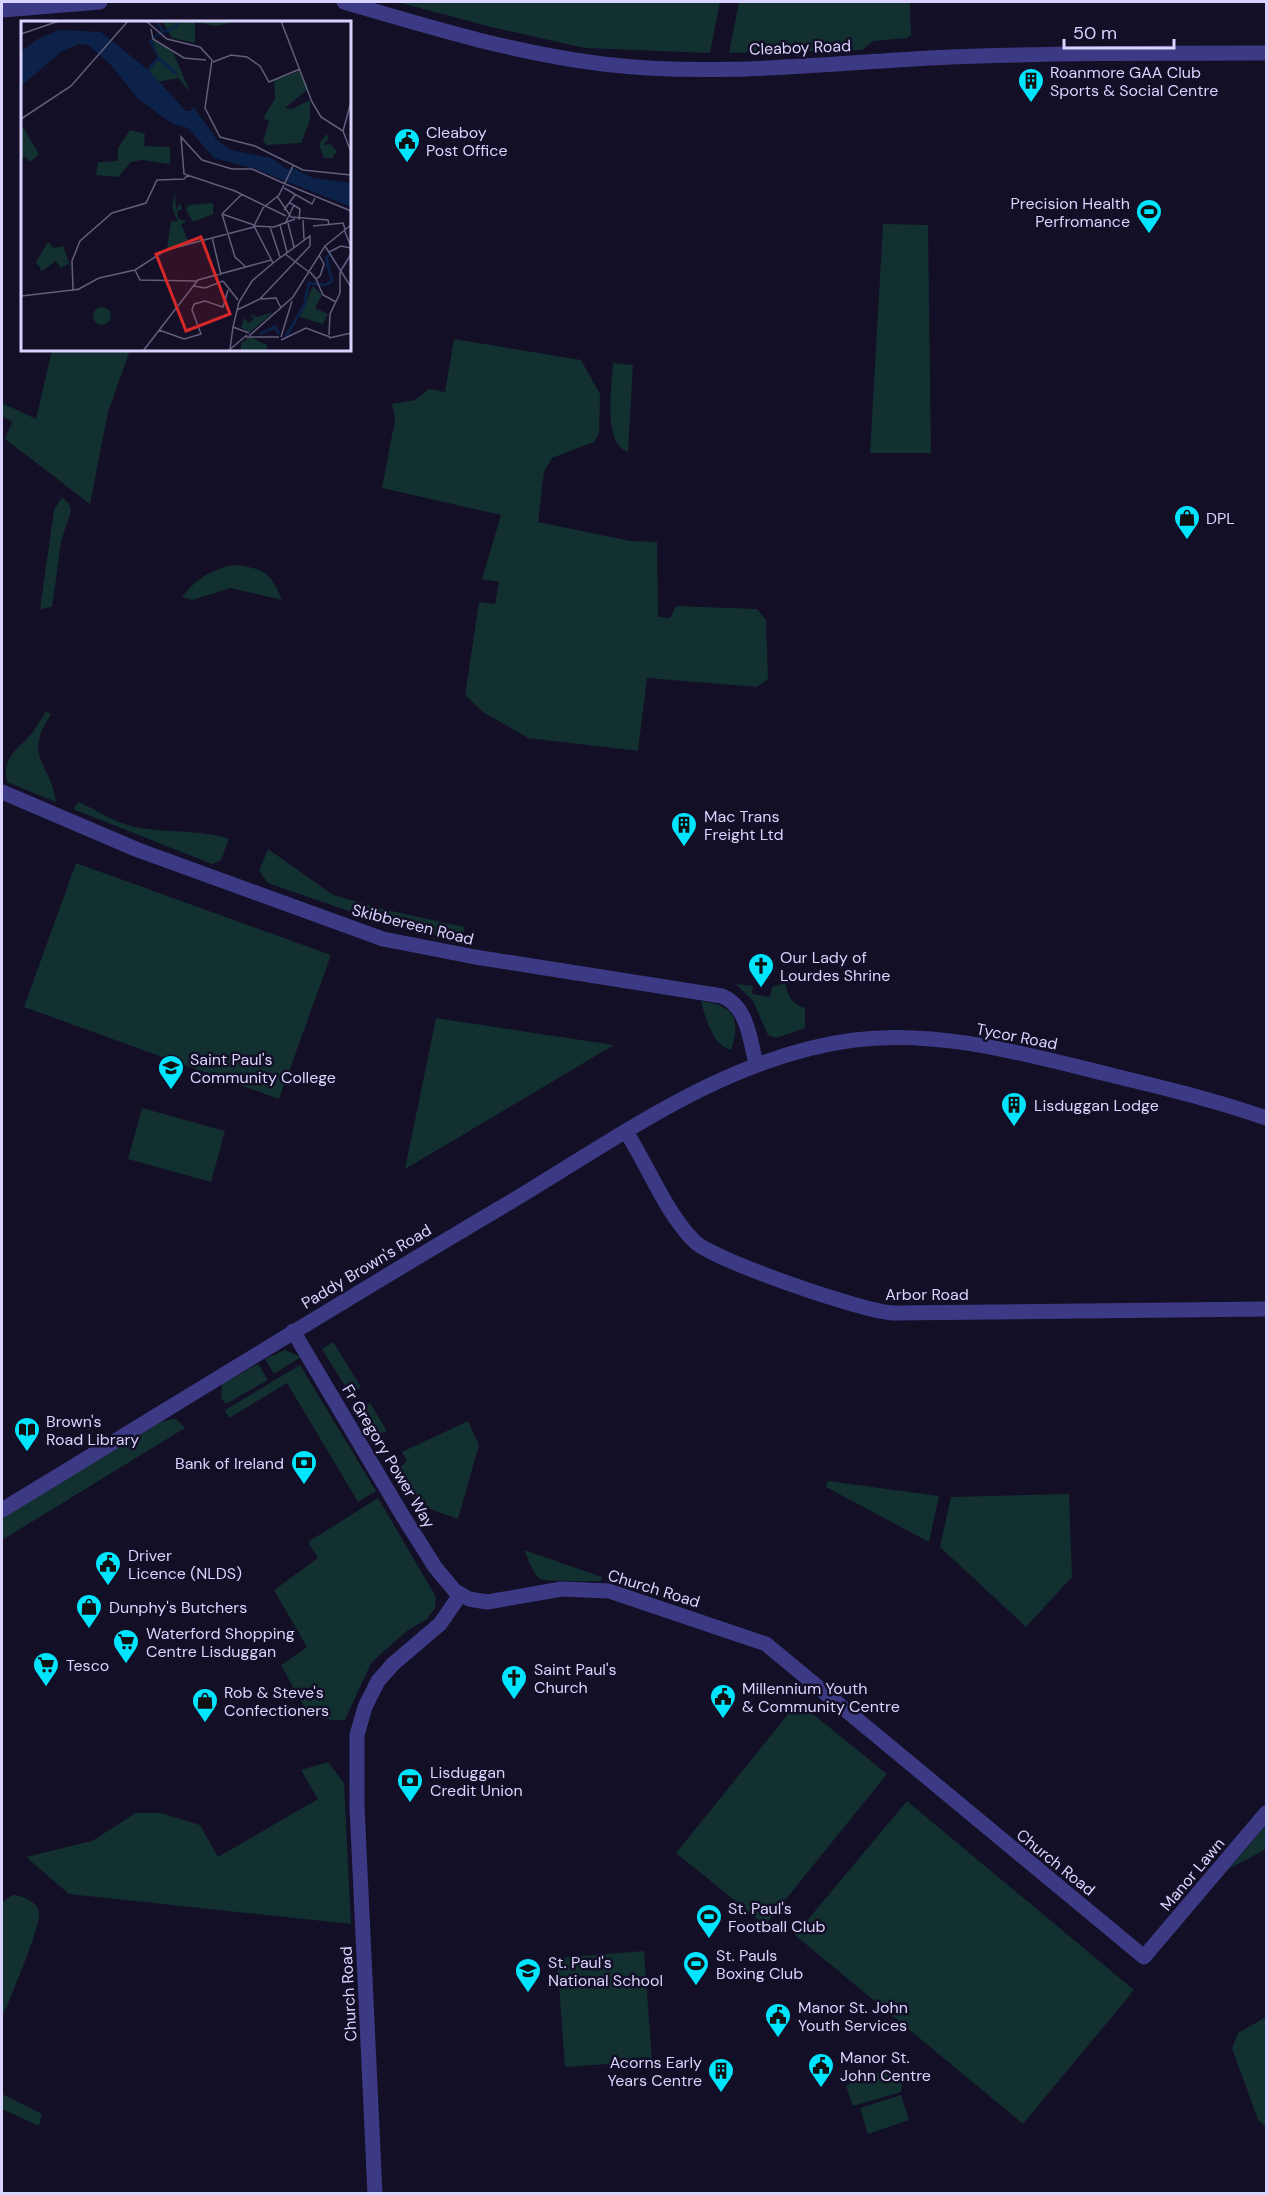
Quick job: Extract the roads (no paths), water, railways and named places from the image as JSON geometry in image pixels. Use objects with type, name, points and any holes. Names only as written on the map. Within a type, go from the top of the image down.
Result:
[{"type":"street","points":[[2,10],[100,2]]},
{"type":"street","name":"Cleaboy Road","points":[[344,2],[499,46],[580,61],[626,66],[714,68],[956,57],[1266,53]]},
{"type":"street","name":"Skibbereen Road","points":[[2,792],[138,850],[383,939],[475,957],[722,996],[734,1003],[743,1016],[756,1064]]},
{"type":"street","name":"Tycor Road","points":[[756,1064],[852,1040],[928,1039],[992,1048],[1050,1060],[1179,1092],[1266,1118]]},
{"type":"street","name":"Paddy Brown's Road","points":[[2,1510],[293,1331],[626,1132],[705,1087],[756,1064]]},
{"type":"street","name":"Arbor Road","points":[[626,1132],[674,1215],[692,1239],[703,1248],[753,1270],[873,1311],[906,1313],[1266,1309]]},
{"type":"street","name":"Fr Gregory Power Way","points":[[293,1331],[429,1558],[449,1586],[460,1595]]},
{"type":"street","name":"Church Road","points":[[375,2193],[357,1806],[357,1735],[365,1707],[378,1681],[401,1656],[440,1624],[460,1595],[487,1602],[562,1589],[609,1591],[766,1644],[1144,1957]]},
{"type":"street","name":"Manor Lawn","points":[[1144,1957],[1266,1813]]},
{"type":"place","name":"Roanmore GAA Club Sports & Social Centre","points":[[1031,104]]},
{"type":"place","name":"Cleaboy Post Office","points":[[407,164]]},
{"type":"place","name":"Precision Health Perfromance","points":[[1149,235]]},
{"type":"place","name":"DPL","points":[[1187,541]]},
{"type":"place","name":"Mac Trans Freight Ltd","points":[[684,848]]},
{"type":"place","name":"Our Lady of Lourdes Shrine","points":[[761,989]]},
{"type":"place","name":"Saint Paul's Community College","points":[[171,1091]]},
{"type":"place","name":"Lisduggan Lodge","points":[[1014,1128]]},
{"type":"place","name":"Brown's Road Library","points":[[27,1453]]},
{"type":"place","name":"Bank of Ireland","points":[[304,1486]]},
{"type":"place","name":"Driver Licence (NLDS)","points":[[108,1587]]},
{"type":"place","name":"Dunphy's Butchers","points":[[89,1630]]},
{"type":"place","name":"Waterford Shopping Centre Lisduggan","points":[[126,1665]]},
{"type":"place","name":"Tesco","points":[[46,1688]]},
{"type":"place","name":"Saint Paul's Church","points":[[514,1701]]},
{"type":"place","name":"Millennium Youth & Community Centre","points":[[723,1720]]},
{"type":"place","name":"Rob & Steve's Confectioners","points":[[205,1724]]},
{"type":"place","name":"Lisduggan Credit Union","points":[[410,1804]]},
{"type":"place","name":"St. Paul's Football Club","points":[[709,1940]]},
{"type":"place","name":"St. Pauls Boxing Club","points":[[696,1987]]},
{"type":"place","name":"St. Paul's National School","points":[[528,1994]]},
{"type":"place","name":"Manor St. John Youth Services","points":[[778,2039]]},
{"type":"place","name":"Manor St. John Centre","points":[[821,2089]]},
{"type":"place","name":"Acorns Early Years Centre","points":[[721,2094]]}]
